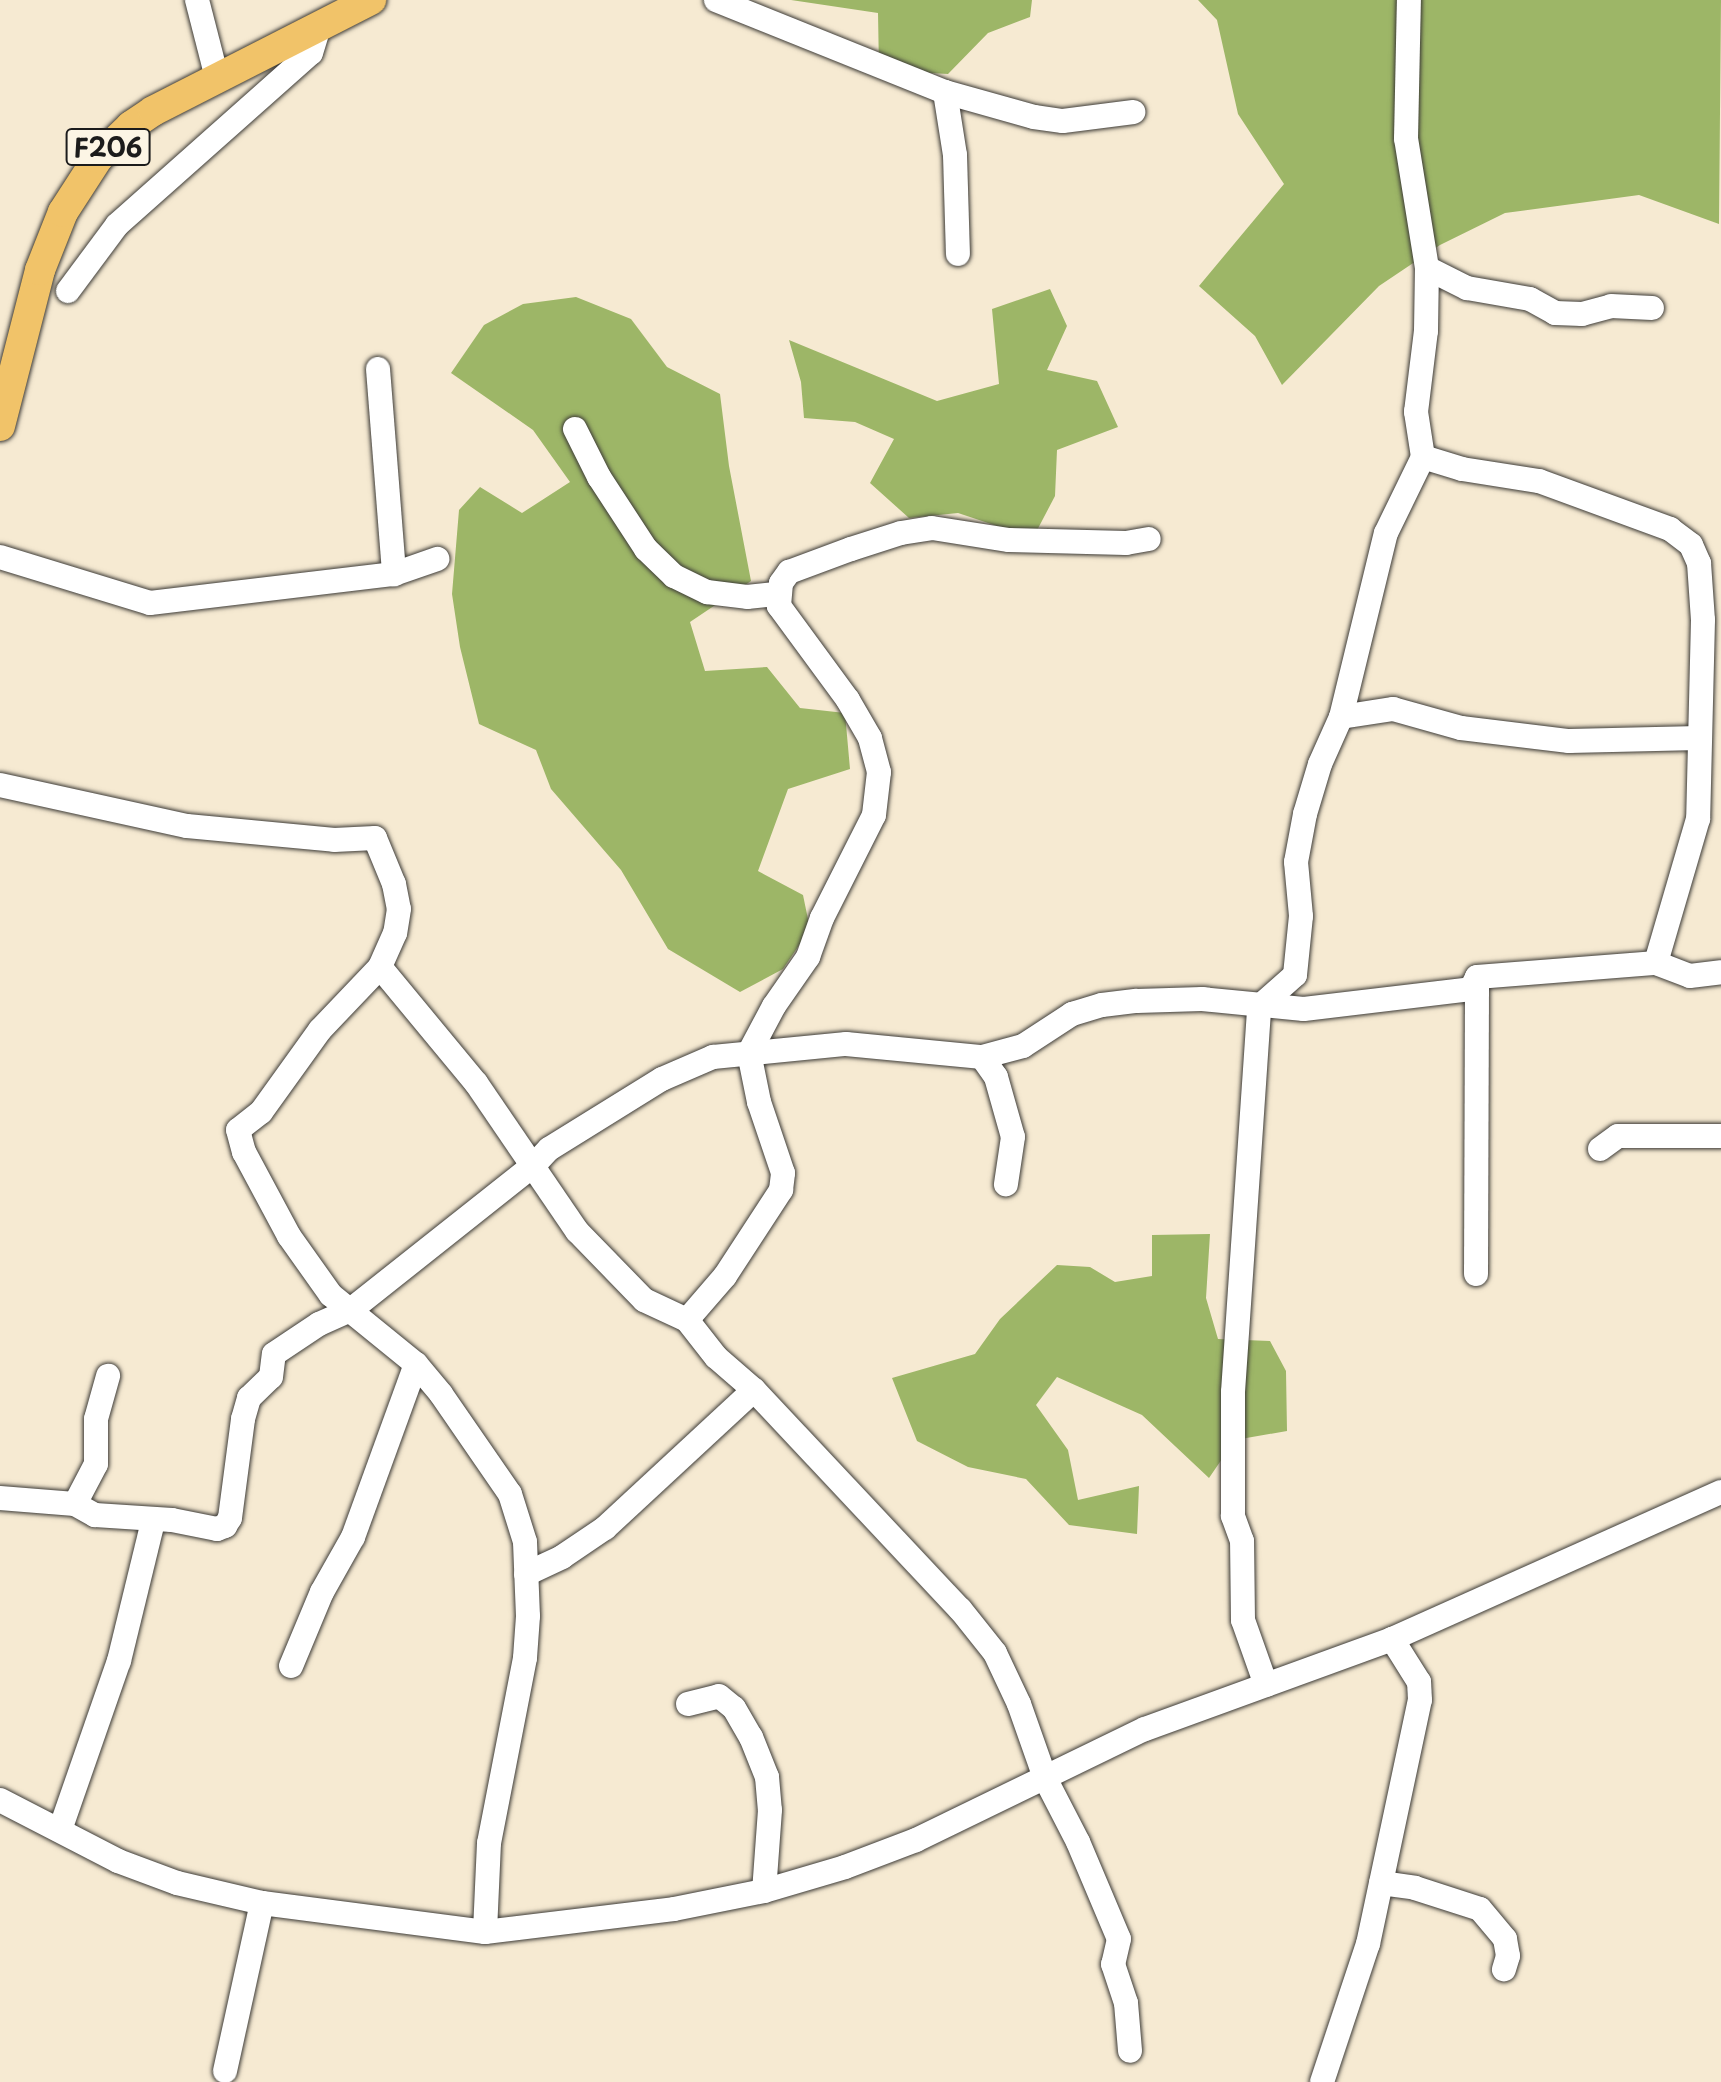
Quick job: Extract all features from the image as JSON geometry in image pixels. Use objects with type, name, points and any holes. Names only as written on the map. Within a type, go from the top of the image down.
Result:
[{"type":"main road","name":"F206","points":[[0,426],[4,396],[40,270],[74,193],[98,158],[131,126],[217,78],[318,30],[371,0]]},
{"type":"street","points":[[197,0],[217,78]]},
{"type":"street","points":[[716,0],[945,92],[1063,121],[1133,112]]},
{"type":"street","points":[[1266,1685],[1243,1620],[1242,1541],[1233,1516],[1233,1392],[1259,1007],[1295,975],[1301,916],[1296,862],[1320,764],[1341,717],[1386,533],[1423,457],[1416,412],[1426,331],[1427,268],[1406,139],[1409,0]]},
{"type":"street","points":[[68,291],[117,225],[311,53],[318,30]]},
{"type":"street","points":[[945,92],[955,155],[958,254]]},
{"type":"street","points":[[1427,268],[1467,288],[1530,299],[1555,313],[1582,314],[1611,306],[1652,308]]},
{"type":"street","points":[[378,369],[394,574]]},
{"type":"street","points":[[575,429],[599,477],[646,549],[674,576],[707,592],[747,597],[778,594]]},
{"type":"street","points":[[1423,457],[1462,469],[1539,481],[1685,537],[1699,563],[1712,670],[1699,738],[1698,819],[1656,963]]},
{"type":"street","points":[[687,1320],[725,1276],[781,1190],[783,1173],[759,1102],[749,1053],[774,1006],[808,957],[822,918],[874,815],[879,772],[870,738],[848,700],[779,606],[778,594],[789,572],[901,533],[932,528],[1009,540],[1126,543],[1149,539]]},
{"type":"street","points":[[0,557],[150,603],[394,574],[437,559]]},
{"type":"street","points":[[1341,717],[1393,709],[1461,728],[1569,741],[1699,738]]},
{"type":"street","points":[[0,785],[187,826],[334,840],[375,838],[394,884],[399,909],[395,933],[380,967],[320,1030],[261,1112],[238,1130],[244,1152],[289,1236],[331,1295],[416,1364],[441,1394],[510,1494],[525,1542],[525,1658],[489,1843],[485,1932]]},
{"type":"street","points":[[1477,977],[1656,963],[1690,976],[1721,972]]},
{"type":"street","points":[[380,967],[476,1083],[534,1165],[548,1193],[613,1271],[644,1300],[687,1320],[716,1357],[754,1390],[960,1609],[995,1653],[1019,1704],[1045,1778],[1078,1842],[1119,1939],[1113,1964],[1126,2003],[1130,2051]]},
{"type":"street","points":[[0,1498],[75,1504],[95,1515],[172,1520],[217,1529],[225,1526],[230,1518],[243,1419],[249,1398],[271,1377],[274,1354],[319,1324],[352,1309],[534,1165],[549,1149],[662,1079],[713,1057],[846,1044],[982,1057],[1023,1046],[1072,1014],[1102,1005],[1202,999],[1259,1007],[1304,1009],[1455,992],[1471,989],[1477,977]]},
{"type":"street","points":[[1476,1274],[1477,977]]},
{"type":"street","points":[[982,1057],[996,1077],[1005,1100],[1013,1137],[1006,1184]]},
{"type":"street","points":[[1600,1149],[1618,1136],[1721,1136]]},
{"type":"street","points":[[319,1324],[321,1307],[331,1295]]},
{"type":"street","points":[[291,1666],[322,1592],[353,1537],[416,1364]]},
{"type":"street","points":[[75,1504],[96,1464],[96,1419],[108,1376]]},
{"type":"street","points":[[526,1574],[562,1557],[605,1528],[754,1390]]},
{"type":"street","points":[[0,1800],[118,1861],[177,1883],[262,1903],[485,1932],[674,1909],[764,1891],[845,1867],[916,1840],[1145,1729],[1392,1639],[1721,1492]]},
{"type":"street","points":[[60,1830],[119,1661],[153,1521]]},
{"type":"street","points":[[1322,2082],[1368,1944],[1420,1700],[1419,1682],[1392,1639]]},
{"type":"street","points":[[688,1704],[719,1696],[727,1700],[734,1708],[767,1777],[770,1810],[764,1891]]},
{"type":"street","points":[[1381,1883],[1415,1888],[1480,1909],[1505,1939],[1508,1956],[1504,1969]]},
{"type":"street","points":[[225,2071],[262,1903]]},
{"type":"green space","points":[[791,0],[1032,0],[1030,17],[988,33],[948,74],[879,70],[878,13]]},
{"type":"green space","points":[[1198,0],[1721,0],[1719,224],[1639,195],[1505,213],[1440,245],[1379,286],[1282,385],[1255,336],[1199,286],[1284,184],[1238,114],[1217,20]]},
{"type":"green space","points":[[1050,289],[1067,326],[1047,370],[1097,381],[1118,427],[1057,450],[1055,496],[1033,538],[958,513],[909,518],[870,483],[894,439],[855,422],[804,418],[801,382],[789,340],[937,401],[999,384],[992,309]]},
{"type":"green space","points":[[576,297],[631,319],[667,367],[720,394],[729,466],[751,581],[690,622],[705,671],[767,667],[800,708],[845,713],[850,769],[788,789],[758,871],[803,895],[810,929],[783,969],[740,992],[668,949],[621,870],[551,789],[536,750],[479,724],[460,647],[452,594],[459,510],[480,487],[522,513],[570,482],[533,430],[451,373],[484,325],[523,304]]},
{"type":"green space","points":[[1210,1234],[1206,1298],[1218,1339],[1270,1341],[1286,1371],[1287,1431],[1235,1440],[1209,1478],[1142,1415],[1057,1377],[1036,1405],[1068,1450],[1078,1500],[1139,1486],[1137,1534],[1069,1525],[1026,1479],[968,1467],[917,1441],[892,1378],[975,1354],[1000,1319],[1057,1265],[1090,1267],[1115,1282],[1152,1276],[1152,1235]]}]
